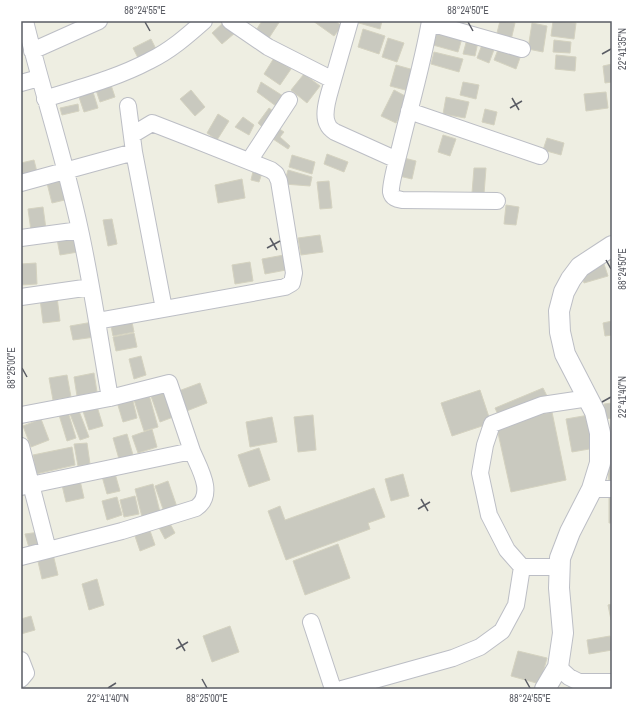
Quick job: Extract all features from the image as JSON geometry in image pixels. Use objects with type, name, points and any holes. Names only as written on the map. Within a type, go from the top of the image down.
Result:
[{"type":"street","points":[[25,21],[39,78],[66,171],[80,230],[110,398]]},
{"type":"street","points":[[32,51],[99,21]]},
{"type":"street","points":[[45,99],[113,77],[149,61],[184,39],[204,21]]},
{"type":"street","points":[[230,21],[268,47],[333,80]]},
{"type":"street","points":[[350,21],[333,80],[325,113],[325,119],[328,126],[335,132],[397,160]]},
{"type":"street","points":[[497,201],[396,199],[392,196],[391,190],[430,22],[522,50]]},
{"type":"street","points":[[21,83],[39,78]]},
{"type":"street","points":[[249,161],[289,100]]},
{"type":"street","points":[[128,106],[134,152],[164,309]]},
{"type":"street","points":[[409,111],[540,156]]},
{"type":"street","points":[[97,321],[285,287],[292,283],[294,273],[279,181],[276,174],[271,170],[152,123],[132,135]]},
{"type":"street","points":[[21,183],[134,152]]},
{"type":"street","points":[[21,238],[80,230]]},
{"type":"street","points":[[545,689],[558,667],[563,633],[560,558],[570,532],[592,489],[600,463],[600,433],[595,412],[565,354],[560,332],[559,311],[564,292],[580,267],[612,246]]},
{"type":"street","points":[[21,297],[91,287]]},
{"type":"street","points":[[21,415],[110,398],[169,383],[192,451],[205,483],[206,494],[202,504],[196,508],[122,531],[21,557]]},
{"type":"street","points":[[560,568],[522,567],[507,550],[489,515],[480,473],[484,445],[492,424],[542,405],[589,398]]},
{"type":"street","points":[[21,446],[26,486],[48,550]]},
{"type":"street","points":[[26,486],[192,451]]},
{"type":"street","points":[[592,489],[612,489]]},
{"type":"street","points":[[342,689],[453,658],[480,647],[502,631],[516,605],[522,567]]},
{"type":"street","points":[[311,622],[333,689]]},
{"type":"street","points":[[558,667],[569,677],[579,682],[612,682]]},
{"type":"street","points":[[23,671],[30,689]]},
{"type":"building","points":[[262,21],[280,21],[267,41],[255,32]]},
{"type":"building","points":[[313,21],[335,21],[342,26],[334,36]]},
{"type":"building","points":[[360,21],[382,21],[380,29],[359,23]]},
{"type":"building","points":[[500,21],[515,23],[511,40],[496,37]]},
{"type":"building","points":[[553,21],[576,23],[574,39],[551,36]]},
{"type":"building","points":[[224,22],[235,33],[222,44],[212,33]]},
{"type":"building","points":[[532,23],[547,26],[543,52],[528,49]]},
{"type":"building","points":[[438,28],[463,35],[458,52],[433,45]]},
{"type":"building","points":[[363,29],[385,36],[379,54],[358,47]]},
{"type":"building","points":[[388,38],[404,43],[397,62],[382,57]]},
{"type":"building","points":[[151,39],[156,49],[138,58],[133,48]]},
{"type":"building","points":[[467,39],[478,42],[475,56],[463,54]]},
{"type":"building","points":[[554,40],[571,42],[570,53],[553,52]]},
{"type":"building","points":[[483,42],[495,47],[489,63],[477,58]]},
{"type":"building","points":[[499,47],[521,55],[516,69],[494,60]]},
{"type":"building","points":[[434,52],[463,59],[459,72],[431,64]]},
{"type":"building","points":[[556,55],[576,57],[575,71],[555,69]]},
{"type":"building","points":[[274,58],[291,69],[280,85],[264,74]]},
{"type":"building","points":[[612,64],[612,82],[605,83],[603,66]]},
{"type":"building","points":[[396,65],[414,70],[409,91],[390,86]]},
{"type":"building","points":[[304,74],[320,86],[307,103],[291,90]]},
{"type":"building","points":[[261,82],[283,96],[276,106],[257,92]]},
{"type":"building","points":[[463,82],[479,85],[476,99],[460,95]]},
{"type":"building","points":[[111,85],[115,97],[100,102],[96,90]]},
{"type":"building","points":[[191,90],[205,107],[195,116],[180,99]]},
{"type":"building","points":[[394,90],[409,98],[396,123],[381,116]]},
{"type":"building","points":[[93,92],[98,108],[84,112],[79,97]]},
{"type":"building","points":[[606,92],[608,108],[586,111],[584,94]]},
{"type":"building","points":[[446,97],[469,102],[465,118],[443,114]]},
{"type":"building","points":[[78,104],[79,111],[62,115],[60,108]]},
{"type":"building","points":[[269,108],[273,111],[262,127],[258,123]]},
{"type":"building","points":[[485,109],[497,112],[494,125],[482,122]]},
{"type":"building","points":[[218,114],[229,121],[217,140],[207,133]]},
{"type":"building","points":[[243,117],[254,125],[249,135],[235,127]]},
{"type":"building","points":[[275,126],[284,132],[280,137],[290,146],[288,149],[270,137]]},
{"type":"building","points":[[443,135],[456,139],[450,156],[438,152]]},
{"type":"building","points":[[547,138],[564,143],[561,155],[543,150]]},
{"type":"building","points":[[327,154],[348,162],[344,172],[324,164]]},
{"type":"building","points":[[292,155],[315,162],[312,174],[289,167]]},
{"type":"building","points":[[404,158],[416,161],[412,179],[399,176]]},
{"type":"building","points":[[34,160],[37,172],[21,176],[21,163]]},
{"type":"building","points":[[254,167],[263,170],[259,182],[251,180]]},
{"type":"building","points":[[474,168],[486,168],[484,194],[472,193]]},
{"type":"building","points":[[288,170],[312,177],[310,186],[284,184]]},
{"type":"building","points":[[62,171],[69,199],[52,203],[45,175]]},
{"type":"building","points":[[242,179],[245,198],[218,203],[215,185]]},
{"type":"building","points":[[329,181],[332,208],[320,209],[317,182]]},
{"type":"building","points":[[506,205],[519,207],[516,225],[504,224]]},
{"type":"building","points":[[43,207],[46,229],[31,231],[28,209]]},
{"type":"building","points":[[112,219],[117,244],[108,246],[103,220]]},
{"type":"building","points":[[320,235],[323,252],[301,255],[298,238]]},
{"type":"building","points":[[76,236],[78,252],[60,255],[57,239]]},
{"type":"building","points":[[284,255],[286,270],[265,274],[262,259]]},
{"type":"building","points":[[250,262],[253,281],[235,284],[232,265]]},
{"type":"building","points":[[36,263],[37,284],[21,285],[21,264]]},
{"type":"building","points":[[604,264],[608,276],[584,283],[581,271]]},
{"type":"building","points":[[57,297],[60,321],[43,323],[40,299]]},
{"type":"building","points":[[131,317],[134,332],[113,336],[110,321]]},
{"type":"building","points":[[612,321],[612,335],[605,336],[603,323]]},
{"type":"building","points":[[93,322],[95,337],[73,340],[70,326]]},
{"type":"building","points":[[134,333],[137,347],[116,351],[113,337]]},
{"type":"building","points":[[141,356],[146,375],[134,379],[129,359]]},
{"type":"building","points":[[94,373],[97,392],[77,396],[74,377]]},
{"type":"building","points":[[67,375],[71,397],[53,400],[49,378]]},
{"type":"building","points":[[200,383],[207,403],[184,412],[176,392]]},
{"type":"building","points":[[543,388],[548,398],[500,419],[495,408]]},
{"type":"building","points":[[167,390],[176,416],[160,422],[151,396]]},
{"type":"building","points":[[480,390],[491,423],[452,436],[441,403]]},
{"type":"building","points":[[149,395],[158,427],[144,431],[134,400]]},
{"type":"building","points":[[132,397],[137,418],[123,422],[117,402]]},
{"type":"building","points":[[96,403],[103,426],[89,430],[82,408]]},
{"type":"building","points":[[612,403],[612,418],[605,419],[604,404]]},
{"type":"building","points":[[79,411],[89,437],[80,440],[70,414]]},
{"type":"building","points":[[68,412],[76,438],[67,441],[59,415]]},
{"type":"building","points":[[552,412],[566,480],[511,492],[496,424]]},
{"type":"building","points":[[313,415],[316,450],[298,452],[294,417]]},
{"type":"building","points":[[589,415],[595,448],[572,452],[566,419]]},
{"type":"building","points":[[272,417],[277,442],[250,447],[246,422]]},
{"type":"building","points":[[41,419],[49,440],[31,447],[23,426]]},
{"type":"building","points":[[152,429],[157,447],[138,453],[132,436]]},
{"type":"building","points":[[127,434],[133,455],[119,459],[113,438]]},
{"type":"building","points":[[87,443],[90,464],[78,466],[74,444]]},
{"type":"building","points":[[72,447],[75,465],[36,474],[33,455]]},
{"type":"building","points":[[259,448],[270,480],[249,487],[238,455]]},
{"type":"building","points":[[612,448],[612,480],[609,481],[606,449]]},
{"type":"building","points":[[114,470],[120,491],[107,494],[101,473]]},
{"type":"building","points":[[403,474],[409,496],[391,501],[385,479]]},
{"type":"building","points":[[79,476],[84,498],[66,502],[61,481]]},
{"type":"building","points":[[168,481],[177,507],[164,512],[155,486]]},
{"type":"building","points":[[153,484],[160,512],[142,517],[135,489]]},
{"type":"building","points":[[374,488],[385,517],[368,523],[370,529],[286,560],[268,511],[280,506],[285,520]]},
{"type":"building","points":[[609,493],[612,493],[612,523],[609,523]]},
{"type":"building","points":[[135,496],[139,514],[124,517],[120,500]]},
{"type":"building","points":[[117,497],[122,515],[107,520],[102,501]]},
{"type":"building","points":[[167,518],[175,533],[165,539],[157,524]]},
{"type":"building","points":[[148,525],[155,545],[140,551],[133,530]]},
{"type":"building","points":[[40,532],[44,548],[30,551],[25,534]]},
{"type":"building","points":[[338,544],[350,578],[305,595],[293,561]]},
{"type":"building","points":[[53,554],[58,575],[42,579],[37,557]]},
{"type":"building","points":[[97,579],[104,605],[89,610],[82,584]]},
{"type":"building","points":[[612,604],[612,619],[611,620],[608,605]]},
{"type":"building","points":[[31,616],[35,630],[21,634],[21,619]]},
{"type":"building","points":[[230,626],[239,652],[212,662],[203,636]]},
{"type":"building","points":[[610,636],[612,650],[589,654],[587,640]]},
{"type":"building","points":[[518,651],[547,658],[540,684],[511,676]]}]
